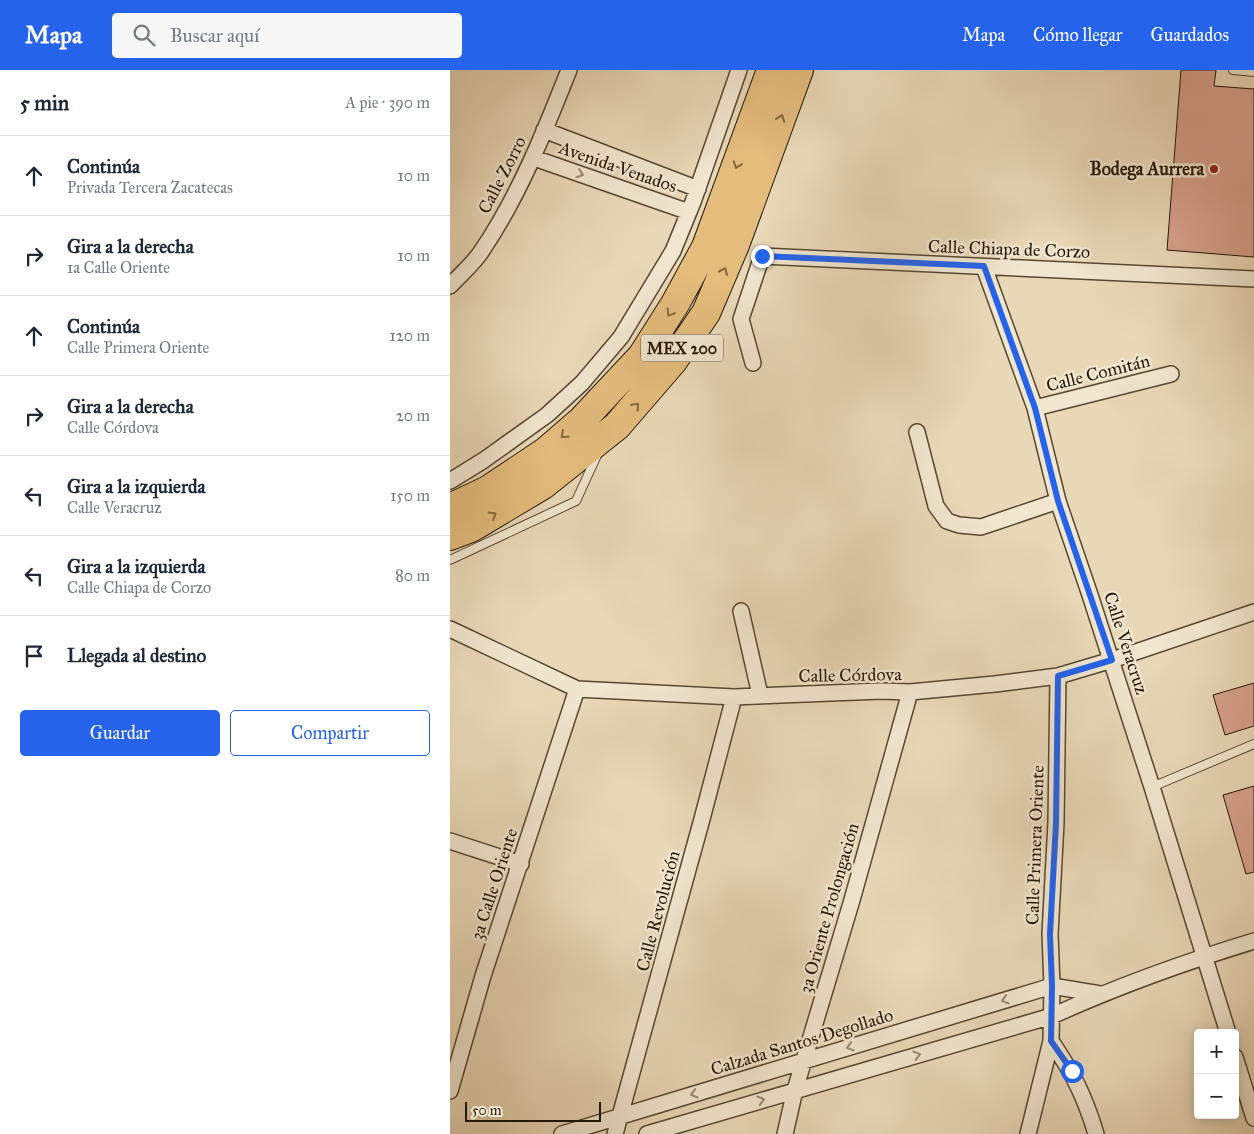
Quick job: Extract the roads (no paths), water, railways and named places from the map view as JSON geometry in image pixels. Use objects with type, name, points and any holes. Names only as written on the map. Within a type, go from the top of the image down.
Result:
[{"type":"highway","name":"MEX 200","points":[[450,508],[488,490],[545,452],[582,420],[642,356],[675,304],[706,247],[771,70]]},
{"type":"highway","name":"MEX 200","points":[[450,536],[471,528],[543,485],[606,434],[632,410],[673,361],[706,313],[735,245],[799,70]]},
{"type":"street","name":"Calle Zorro","points":[[450,286],[480,254],[505,212],[534,158],[569,70]]},
{"type":"street","points":[[450,481],[484,460],[547,415],[582,383],[621,337],[673,251],[698,188],[739,70]]},
{"type":"street","name":"Avenida Venados","points":[[544,130],[698,188]]},
{"type":"street","name":"Avenida Venados","points":[[534,158],[689,212]]},
{"type":"street","name":"Calle Chiapa de Corzo","points":[[753,363],[742,319],[762,256],[1254,279]]},
{"type":"street","name":"Calle Veracruz","points":[[984,266],[1035,408],[1058,501],[1112,660],[1227,1029]]},
{"type":"street","name":"Calle Comitán","points":[[1035,408],[1171,374]]},
{"type":"street","points":[[917,432],[936,506],[947,521],[959,526],[981,527],[1058,501]]},
{"type":"street","points":[[741,611],[760,695]]},
{"type":"street","name":"Calle Córdova","points":[[450,629],[577,689],[734,697],[910,692],[1058,676],[1112,660],[1254,612]]},
{"type":"street","name":"Calle Primera Oriente","points":[[1028,1134],[1051,1041],[1052,986],[1050,934],[1056,823],[1058,676]]},
{"type":"street","name":"3a Calle Oriente","points":[[450,1087],[483,976],[577,689]]},
{"type":"street","name":"3a Oriente Prolongación","points":[[786,1134],[795,1090],[852,900],[910,692]]},
{"type":"street","name":"Calle Revolución","points":[[615,1134],[734,697]]},
{"type":"street","points":[[450,841],[521,864]]},
{"type":"street","points":[[647,1134],[1052,1016],[1100,994],[1204,956],[1254,941]]},
{"type":"street","points":[[1052,986],[1100,994]]},
{"type":"street","name":"Calzada Santos Degollado","points":[[562,1134],[1052,986]]},
{"type":"street","points":[[1051,1041],[1072,1071],[1088,1106],[1096,1134]]},
{"type":"street","points":[[1239,1070],[1254,1118]]},
{"type":"lane","points":[[1233,70],[1254,72]]},
{"type":"lane","points":[[450,560],[576,502],[606,434]]},
{"type":"lane","points":[[1152,787],[1254,744]]},
{"type":"place","name":"Bodega Aurrera","points":[[1214,169]]}]
